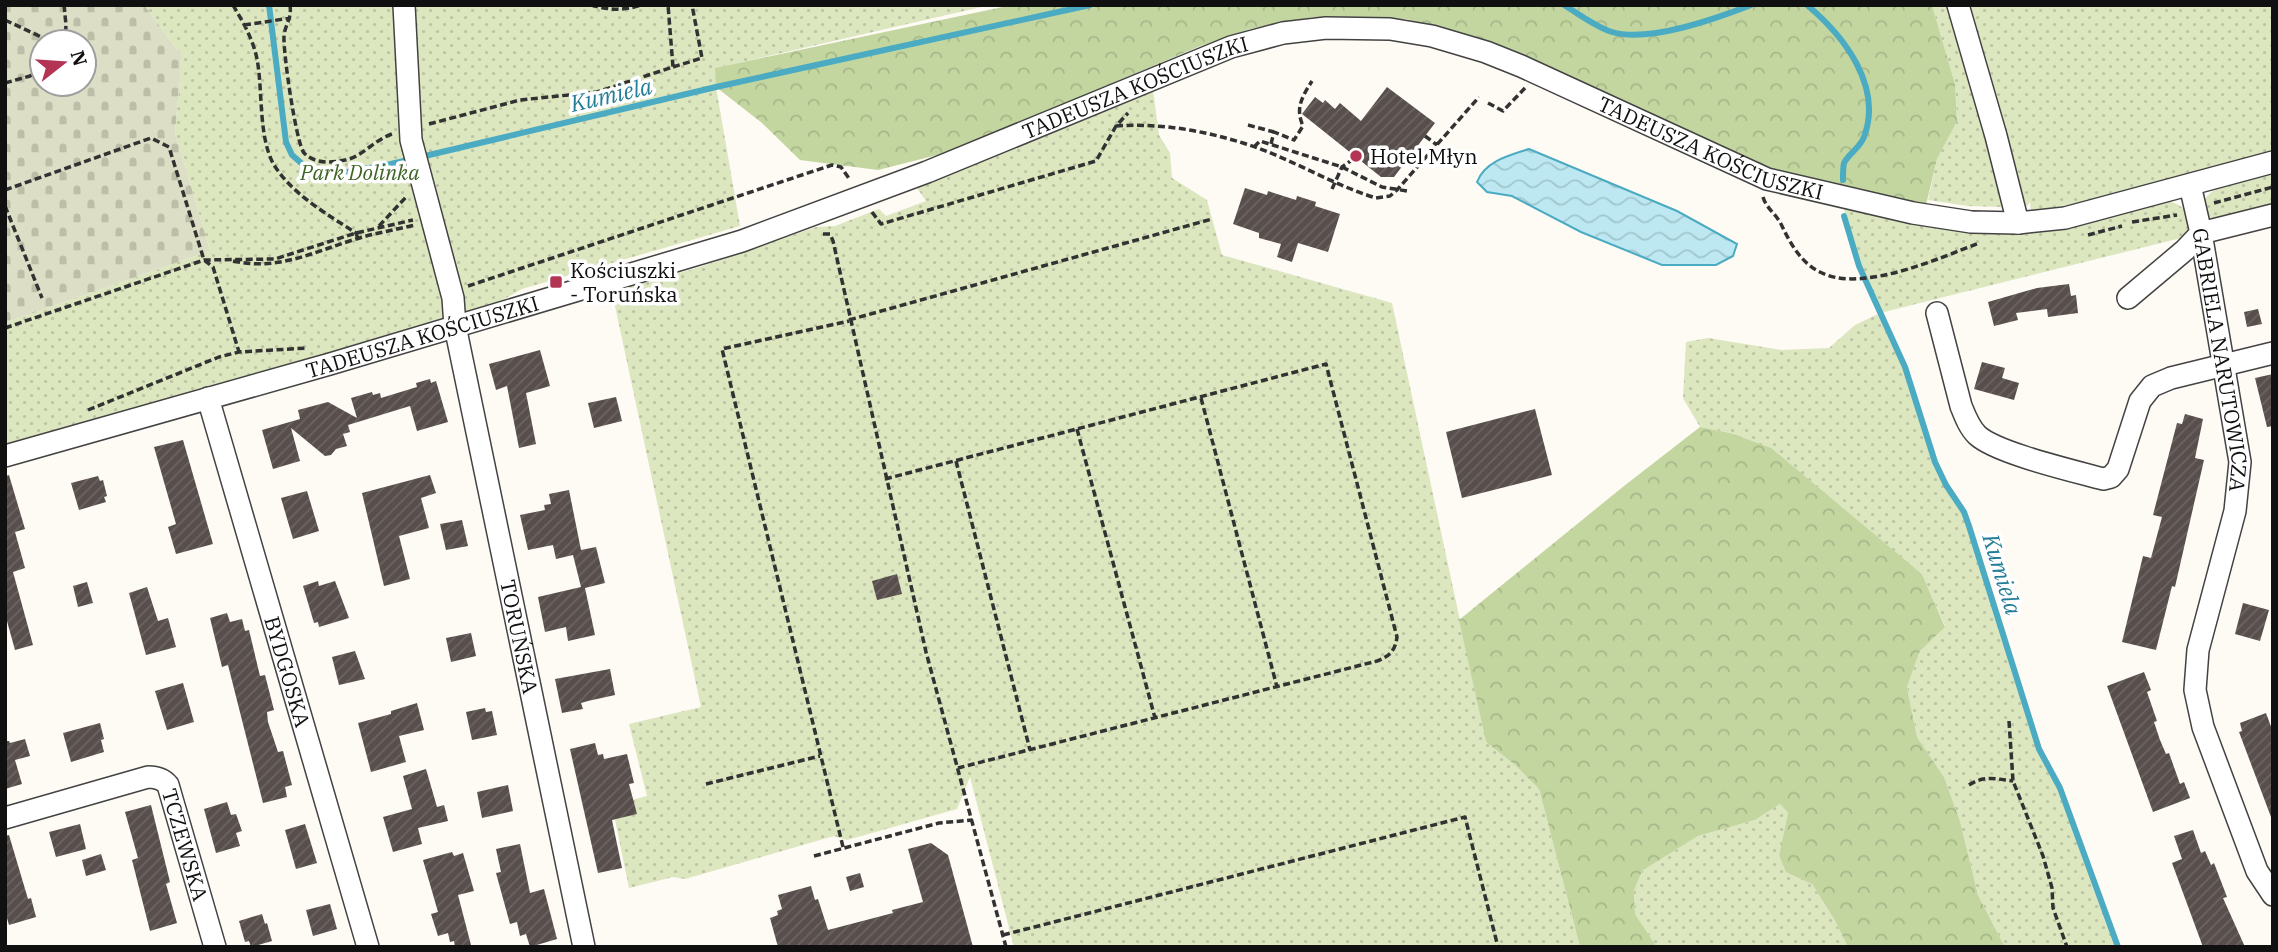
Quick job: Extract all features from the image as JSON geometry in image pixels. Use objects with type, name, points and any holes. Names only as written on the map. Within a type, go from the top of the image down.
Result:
[{"type":"street","name":"TORUŃSKA","points":[[404,5],[410,134],[453,298],[455,326],[584,947]]},
{"type":"street","points":[[1958,5],[2018,223]]},
{"type":"street","name":"TADEUSZA KOŚCIUSZKI","points":[[5,456],[686,259],[853,189],[1231,47],[1283,33],[1347,28],[1413,32],[1486,52],[1767,179],[1948,219],[2018,223],[2065,218],[2273,162]]},
{"type":"street","name":"GABRIELA NARUTOWICZA","points":[[2190,185],[2201,233],[2240,462],[2235,511],[2197,650],[2195,690],[2203,727],[2257,871],[2273,895]]},
{"type":"street","points":[[2128,298],[2201,233],[2273,215]]},
{"type":"street","points":[[1937,313],[1961,405],[1966,420],[1975,433],[2010,451],[2103,479],[2111,477],[2118,469],[2140,401],[2152,386],[2171,378],[2273,353]]},
{"type":"street","name":"BYDGOSKA","points":[[208,398],[368,947]]},
{"type":"street","name":"TCZEWSKA","points":[[5,818],[148,777],[165,782],[215,947]]},
{"type":"path","points":[[64,5],[66,28]]},
{"type":"path","points":[[233,5],[257,59],[265,131],[269,154],[274,164],[306,199],[357,236]]},
{"type":"path","points":[[290,5],[292,18],[284,35],[300,147],[310,158],[325,163],[355,158],[379,139],[410,134],[520,100],[597,92],[702,58],[692,5]]},
{"type":"path","points":[[591,5],[610,10],[640,5]]},
{"type":"path","points":[[668,5],[673,67]]},
{"type":"path","points":[[244,25],[292,18]]},
{"type":"path","points":[[5,20],[28,31]]},
{"type":"path","points":[[5,83],[28,77]]},
{"type":"path","points":[[1248,125],[1294,140],[1303,126],[1298,112],[1302,97],[1312,81]]},
{"type":"path","points":[[1488,103],[1503,111],[1526,87],[1518,83]]},
{"type":"path","points":[[1116,126],[1149,124],[1180,128],[1254,147],[1376,198],[1390,196],[1397,190],[1479,97]]},
{"type":"path","points":[[453,298],[470,285],[481,281],[832,165],[841,167],[853,189],[881,224],[1096,161],[1116,126],[1129,110]]},
{"type":"path","points":[[1271,144],[1274,132]]},
{"type":"path","points":[[1425,136],[1437,145]]},
{"type":"path","points":[[5,190],[151,138],[169,147],[204,260],[213,267],[239,352]]},
{"type":"path","points":[[1254,147],[1260,141],[1271,144],[1342,167],[1382,187],[1407,191]]},
{"type":"path","points":[[1332,190],[1342,167],[1352,160]]},
{"type":"path","points":[[377,228],[420,177]]},
{"type":"path","points":[[1762,192],[1765,203],[1798,254],[1825,275],[1846,279],[1908,270],[1984,242]]},
{"type":"path","points":[[5,206],[41,298]]},
{"type":"path","points":[[357,236],[377,228],[431,219]]},
{"type":"path","points":[[5,328],[204,260],[275,259],[431,219]]},
{"type":"path","points":[[843,847],[722,349],[849,320],[1212,219]]},
{"type":"path","points":[[815,235],[830,234],[926,652],[1006,947]]},
{"type":"path","points":[[84,411],[219,357],[239,352],[307,348]]},
{"type":"path","points":[[885,479],[1326,364],[1397,638],[1396,648],[1388,657],[958,768]]},
{"type":"path","points":[[1201,397],[1277,687]]},
{"type":"path","points":[[1077,428],[1155,718]]},
{"type":"path","points":[[956,461],[1030,750]]},
{"type":"path","points":[[2009,722],[2013,781],[2043,856],[2052,888],[2053,908],[2067,947]]},
{"type":"path","points":[[706,784],[820,756]]},
{"type":"path","points":[[1969,785],[1978,779],[1988,778],[2013,781]]},
{"type":"path","points":[[1003,935],[1465,817],[1498,947]]},
{"type":"path","points":[[814,856],[939,823],[973,820]]},
{"type":"green space","points":[[5,5],[144,5],[182,56],[175,132],[210,251],[5,323]]},
{"type":"green space","name":"Park Dolinka","points":[[144,5],[990,5],[716,68],[716,87],[740,226],[522,289],[494,305],[5,447],[5,323],[210,251],[175,132],[182,56]]},
{"type":"green space","points":[[1012,5],[1932,5],[1955,84],[1957,121],[1937,159],[1926,205],[1814,181],[1759,165],[1529,58],[1480,39],[1406,19],[1313,17],[1250,29],[1198,47],[949,152],[878,170],[800,160],[762,123],[716,87],[715,68]]},
{"type":"green space","points":[[1932,5],[1948,5],[2000,190],[2002,207],[1968,206],[1928,200],[1937,159],[1957,120],[1955,84]]},
{"type":"green space","points":[[1970,5],[2273,5],[2273,151],[2078,203],[2031,211],[2030,202],[2027,206],[2020,199]]},
{"type":"green space","points":[[1153,90],[1159,135],[1170,153],[1172,178],[1207,200],[1222,255],[1392,303],[1486,742],[1539,789],[1580,947],[1014,947],[970,777],[957,809],[847,840],[834,836],[685,879],[673,877],[629,888],[612,805],[647,796],[629,724],[701,707],[612,292],[700,267],[816,227],[835,226],[879,209],[886,216],[926,201],[917,188]]},
{"type":"green space","points":[[2273,172],[2273,208],[2217,221],[2208,216],[2204,205],[2206,198],[2213,192],[2232,182]]},
{"type":"green space","points":[[2167,201],[2179,205],[2189,218],[2189,236],[1880,313],[1859,266],[1844,209],[1987,233],[2052,230]]},
{"type":"green space","points":[[1880,313],[1905,367],[1935,462],[1964,512],[2039,749],[2060,788],[2118,947],[2005,947],[1978,895],[1960,821],[1944,777],[1917,737],[1907,687],[1920,651],[1945,626],[1922,574],[1875,536],[1730,433],[1700,427],[1683,398],[1686,342],[1708,338],[1782,350],[1829,348],[1855,325]]},
{"type":"green space","points":[[1700,427],[1730,433],[1771,448],[1922,574],[1945,627],[1920,651],[1907,687],[1917,737],[1944,777],[1960,821],[1978,895],[2005,947],[1848,947],[1812,884],[1786,872],[1779,855],[1788,813],[1780,804],[1755,820],[1698,836],[1642,871],[1634,891],[1635,914],[1657,947],[1580,947],[1539,789],[1486,742],[1459,620]]},
{"type":"green space","points":[[1780,804],[1788,813],[1779,855],[1812,884],[1848,947],[1657,947],[1635,914],[1634,891],[1642,871],[1698,836],[1755,820]]},
{"type":"water","points":[[1529,149],[1677,211],[1737,244],[1733,256],[1716,265],[1662,265],[1581,232],[1512,196],[1487,192],[1477,182],[1492,164]]},
{"type":"building","points":[[1387,87],[1435,123],[1394,177],[1381,177],[1302,114],[1315,97],[1323,103],[1325,100],[1335,109],[1340,103],[1361,121]]},
{"type":"building","points":[[1245,188],[1267,195],[1268,191],[1296,200],[1297,196],[1316,202],[1315,206],[1340,214],[1328,252],[1298,243],[1292,262],[1277,257],[1281,244],[1259,238],[1259,233],[1233,224]]},
{"type":"building","points":[[2069,284],[2071,296],[2076,295],[2078,313],[2048,317],[2047,309],[2016,313],[2018,320],[1994,326],[1988,302],[2037,288]]},
{"type":"building","points":[[2258,309],[2262,324],[2247,327],[2244,312]]},
{"type":"building","points":[[540,350],[550,386],[526,393],[536,444],[519,448],[507,386],[496,390],[489,364]]},
{"type":"building","points":[[1982,362],[2005,368],[2002,378],[2019,383],[2014,400],[1974,389]]},
{"type":"building","points":[[2273,374],[2273,426],[2267,427],[2255,378]]},
{"type":"building","points":[[430,379],[431,383],[436,381],[448,422],[417,431],[410,406],[348,425],[350,432],[343,434],[347,446],[325,456],[291,428],[300,461],[273,469],[262,430],[300,419],[298,410],[328,402],[357,418],[351,398],[372,392],[373,395],[380,393],[381,398],[417,387],[416,383]]},
{"type":"building","points":[[616,397],[622,421],[594,428],[588,403]]},
{"type":"building","points":[[1535,409],[1552,475],[1462,498],[1446,432]]},
{"type":"building","points":[[2185,414],[2203,419],[2195,458],[2204,460],[2175,587],[2172,586],[2156,650],[2122,642],[2143,556],[2151,558],[2162,517],[2153,515],[2177,423],[2182,424]]},
{"type":"building","points":[[183,440],[213,544],[176,554],[168,527],[176,524],[154,447]]},
{"type":"building","points":[[9,475],[25,529],[15,532],[25,568],[13,572],[33,645],[15,650],[5,614],[5,476]]},
{"type":"building","points":[[430,475],[436,493],[421,498],[429,528],[399,536],[410,579],[384,586],[362,493]]},
{"type":"building","points":[[98,476],[100,481],[103,480],[106,502],[79,510],[71,483]]},
{"type":"building","points":[[569,490],[581,550],[596,547],[605,583],[585,588],[595,635],[568,641],[566,627],[545,632],[538,597],[581,587],[573,555],[556,559],[553,545],[528,550],[520,515],[545,510],[544,505],[551,504],[549,494]]},
{"type":"building","points":[[307,491],[319,531],[293,539],[281,498]]},
{"type":"building","points":[[462,520],[468,546],[446,550],[440,524]]},
{"type":"building","points":[[897,574],[902,594],[877,600],[872,581]]},
{"type":"building","points":[[318,581],[319,586],[335,581],[349,618],[319,627],[318,622],[314,623],[303,586]]},
{"type":"building","points":[[87,582],[93,603],[78,607],[73,586]]},
{"type":"building","points":[[147,587],[158,621],[168,618],[176,647],[146,655],[129,593]]},
{"type":"building","points":[[2243,603],[2269,610],[2260,641],[2235,634]]},
{"type":"building","points":[[227,613],[230,622],[242,619],[245,631],[249,630],[260,676],[265,675],[274,710],[267,712],[268,722],[278,752],[283,751],[292,785],[285,787],[287,797],[263,803],[228,665],[222,667],[210,618]]},
{"type":"building","points":[[471,633],[476,656],[451,662],[446,638]]},
{"type":"building","points":[[355,651],[365,679],[339,685],[332,657]]},
{"type":"building","points":[[610,669],[615,695],[581,703],[583,709],[562,713],[555,679]]},
{"type":"building","points":[[2144,672],[2151,690],[2147,692],[2160,740],[2166,754],[2169,753],[2180,784],[2184,782],[2190,798],[2153,812],[2107,686]]},
{"type":"building","points":[[183,683],[194,722],[167,730],[155,691]]},
{"type":"building","points":[[417,703],[424,730],[399,736],[406,762],[371,772],[358,723]]},
{"type":"building","points":[[485,708],[486,712],[492,711],[497,735],[472,740],[466,712]]},
{"type":"building","points":[[2266,713],[2273,732],[2271,817],[2239,732],[2242,731],[2240,723]]},
{"type":"building","points":[[100,723],[104,752],[71,762],[63,733]]},
{"type":"building","points":[[25,739],[30,756],[15,760],[22,784],[5,789],[5,741],[10,743]]},
{"type":"building","points":[[595,743],[598,755],[603,754],[604,759],[627,754],[634,783],[629,784],[637,814],[612,820],[622,868],[598,873],[570,749]]},
{"type":"building","points":[[426,769],[437,807],[444,805],[448,821],[418,828],[422,844],[393,852],[383,817],[412,809],[403,776]]},
{"type":"building","points":[[508,785],[513,811],[482,818],[477,792]]},
{"type":"building","points":[[227,802],[231,815],[236,814],[242,831],[236,833],[240,846],[216,853],[204,809]]},
{"type":"building","points":[[151,805],[170,882],[166,884],[177,923],[150,931],[132,860],[138,858],[125,812]]},
{"type":"building","points":[[80,824],[86,849],[56,857],[49,832]]},
{"type":"building","points":[[305,824],[317,863],[296,869],[285,830]]},
{"type":"building","points":[[2193,830],[2201,853],[2205,851],[2211,865],[2214,863],[2227,897],[2223,898],[2245,947],[2203,947],[2172,863],[2182,859],[2174,836]]},
{"type":"building","points":[[9,835],[36,917],[9,925],[5,911],[5,836]]},
{"type":"building","points":[[931,843],[948,855],[973,947],[778,947],[770,918],[778,915],[777,911],[782,909],[778,895],[811,886],[828,930],[923,902],[908,849]]},
{"type":"building","points":[[520,844],[530,893],[544,889],[557,939],[530,947],[526,934],[520,936],[517,922],[510,924],[496,873],[501,872],[496,849]]},
{"type":"building","points":[[452,852],[454,856],[463,853],[474,891],[458,895],[471,945],[463,947],[455,947],[454,941],[450,942],[448,933],[438,936],[431,914],[438,912],[423,860]]},
{"type":"building","points":[[101,854],[106,870],[86,876],[82,860]]},
{"type":"building","points":[[860,873],[864,887],[850,891],[846,877]]},
{"type":"building","points":[[330,904],[337,929],[313,936],[306,910]]},
{"type":"building","points":[[262,914],[272,941],[251,947],[249,941],[245,942],[239,921]]},
{"type":"waterway","name":"Kumiela","points":[[269,5],[286,142],[292,155],[308,169],[328,174],[391,164],[716,87],[1090,5]]},
{"type":"waterway","name":"Kumiela","points":[[1564,5],[1600,27],[1627,35],[1682,28],[1751,5]]},
{"type":"waterway","name":"Kumiela","points":[[1807,5],[1846,47],[1864,81],[1868,99],[1869,118],[1864,137],[1844,163],[1843,180]]},
{"type":"waterway","name":"Kumiela","points":[[1844,216],[1859,266],[1905,367],[1935,462],[1964,512],[2039,749],[2060,788],[2118,947]]},
{"type":"place","name":"Hotel Młyn","points":[[1356,156]]},
{"type":"place","name":"Kościuszki - Toruńska","points":[[556,282]]}]
